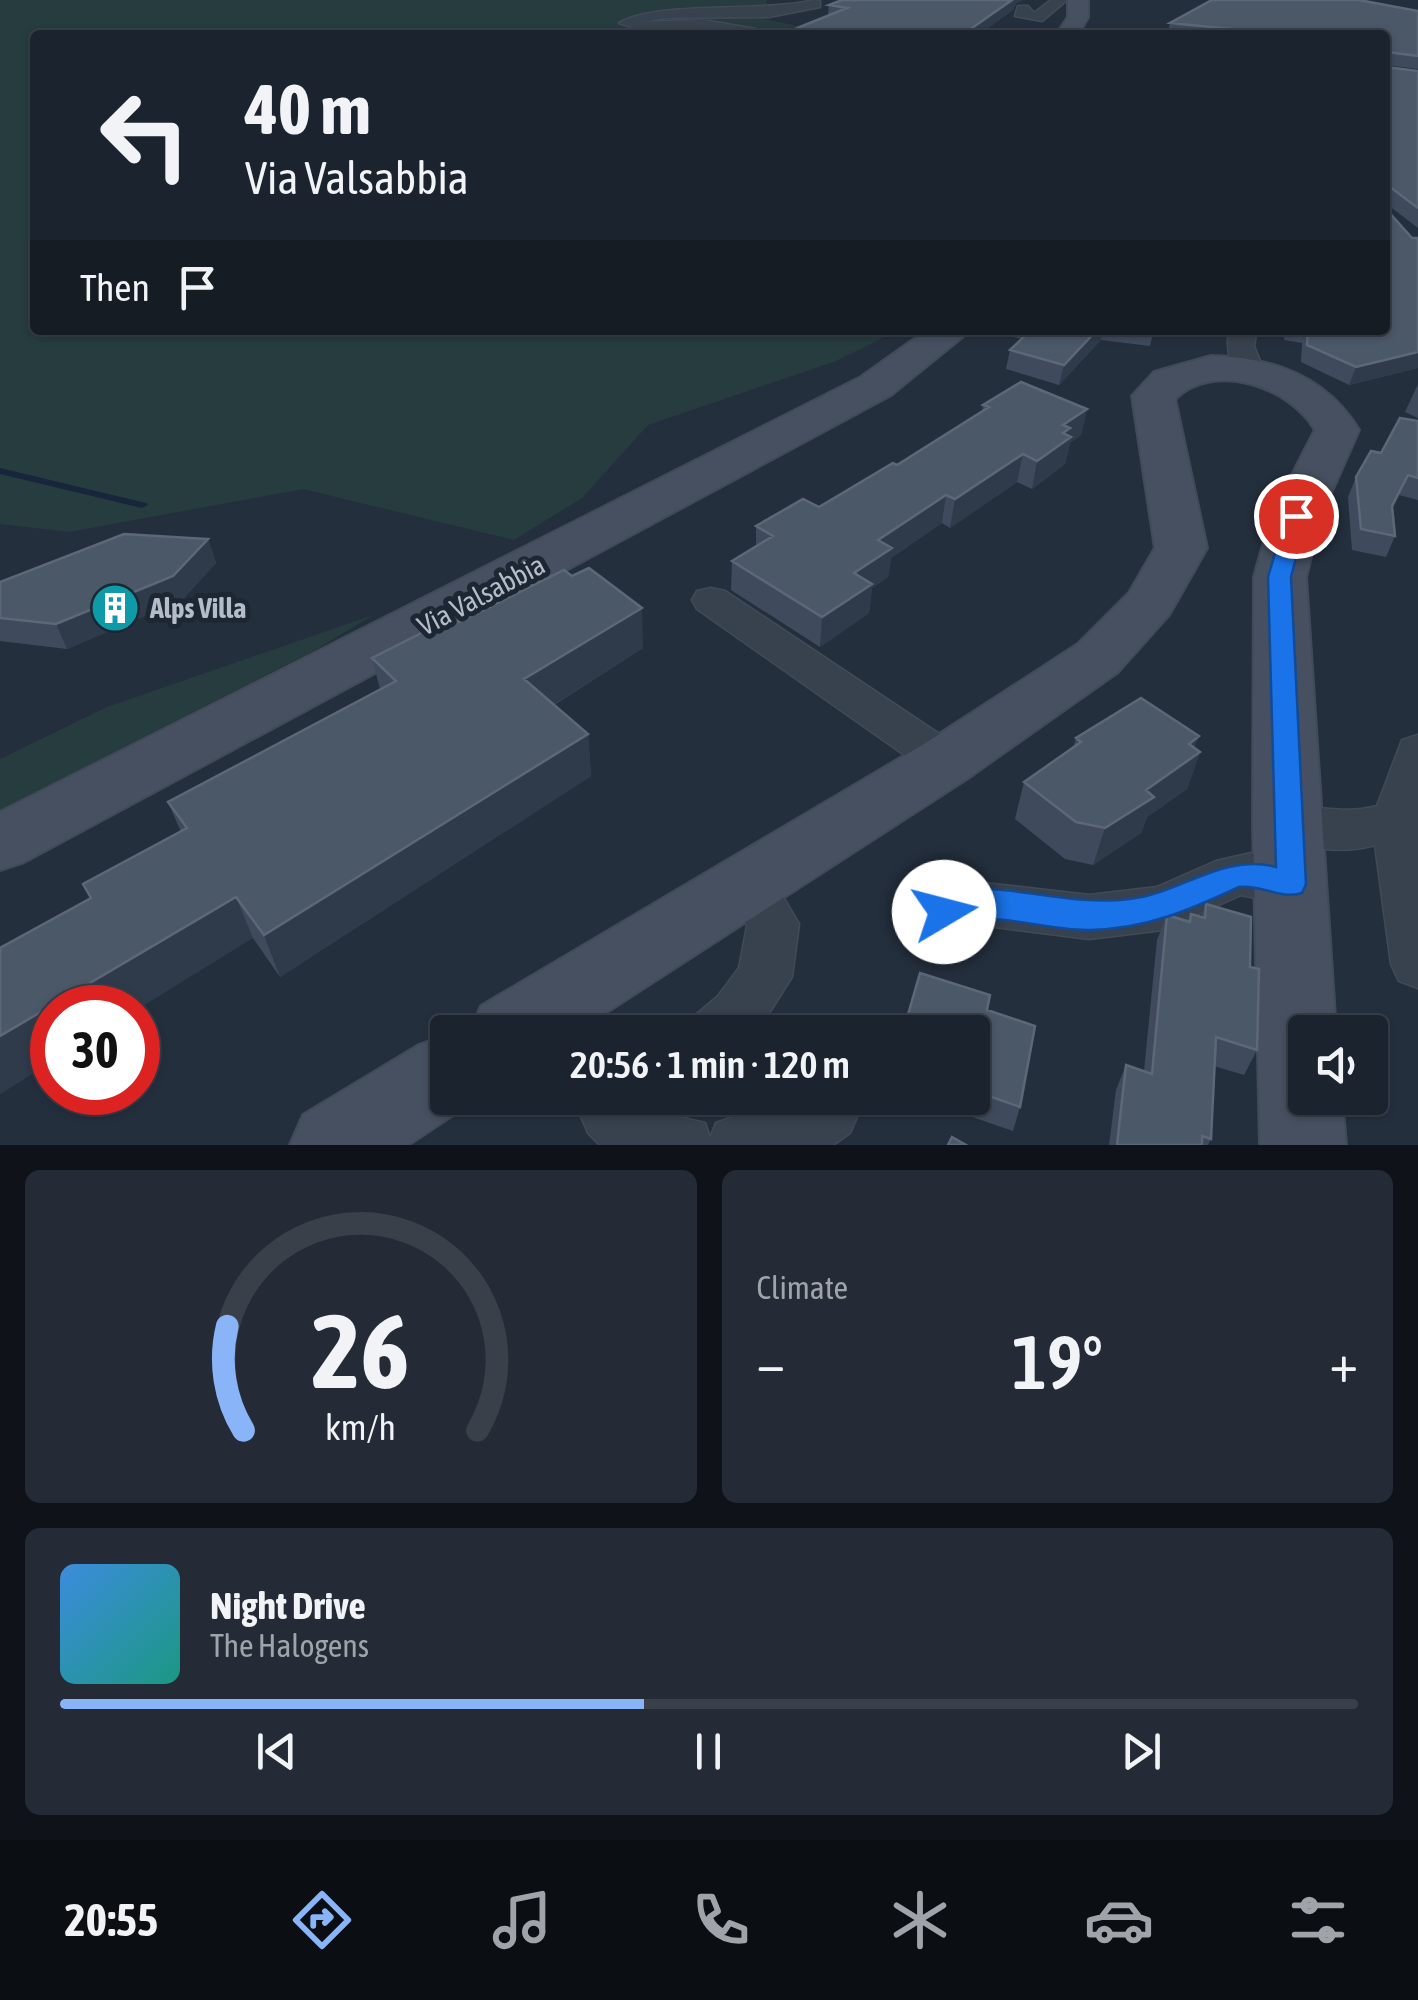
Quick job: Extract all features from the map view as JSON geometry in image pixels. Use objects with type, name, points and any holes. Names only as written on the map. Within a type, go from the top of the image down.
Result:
[{"type":"main road","points":[[1069,30],[1082,7],[1078,0]]},
{"type":"main road","name":"Via Valsabbia","points":[[0,843],[876,386],[945,335]]},
{"type":"main road","points":[[537,1015],[946,761],[1098,658],[1150,603],[1181,548],[1153,396],[1166,378],[1208,367],[1246,350],[1284,383],[1320,405],[1338,430],[1296,516],[1280,577],[1286,824],[1303,1145]]},
{"type":"main road","points":[[333,1145],[430,1083]]},
{"type":"street","points":[[1023,9],[1022,16],[1036,18],[1060,0]]},
{"type":"street","points":[[742,30],[704,25],[649,28],[627,23],[654,16],[788,12],[815,4]]},
{"type":"street","points":[[711,600],[946,761]]},
{"type":"street","points":[[1418,752],[1414,776],[1396,820],[1418,964]]},
{"type":"street","points":[[1286,824],[1350,832],[1396,820]]},
{"type":"street","points":[[922,921],[967,902],[1089,917],[1163,908],[1234,875],[1251,873],[1291,884]]},
{"type":"street","points":[[737,1015],[764,977],[773,924],[747,881]]},
{"type":"street","points":[[612,1115],[635,1138],[683,1145]]},
{"type":"street","points":[[738,1145],[785,1142],[825,1115]]},
{"type":"green space","points":[[0,0],[767,0],[765,19],[798,26],[784,30],[30,30],[30,335],[889,335],[836,361],[648,425],[582,498],[514,540],[303,489],[69,532],[0,524]]},
{"type":"green space","points":[[373,615],[315,650],[0,810],[0,759],[107,707]]},
{"type":"building","points":[[842,0],[1012,0],[972,28],[986,30],[792,30],[847,8],[829,5]]},
{"type":"building","points":[[1212,0],[1359,0],[1418,11],[1418,56],[1390,52],[1390,30],[1231,30],[1170,23]]},
{"type":"building","points":[[1390,68],[1418,71],[1418,208],[1390,187]]},
{"type":"building","points":[[1390,213],[1412,238],[1418,238],[1418,352],[1356,367],[1307,345],[1308,335],[1390,335]]},
{"type":"building","points":[[1026,335],[1092,335],[1064,365],[1010,350]]},
{"type":"building","points":[[1021,382],[1087,409],[1063,425],[1070,428],[1063,433],[1071,437],[1037,461],[1023,454],[955,499],[946,495],[878,540],[892,548],[854,573],[872,584],[822,617],[732,561],[773,536],[756,526],[803,499],[819,507],[893,463],[897,465]]},
{"type":"building","points":[[1400,418],[1418,421],[1418,478],[1408,475],[1392,506],[1395,536],[1361,529],[1356,477],[1371,451],[1381,453]]},
{"type":"building","points":[[124,534],[208,539],[173,576],[56,624],[0,618],[0,582]]},
{"type":"building","points":[[589,568],[642,608],[524,679],[588,734],[264,935],[236,897],[87,985],[30,985],[30,1018],[0,1036],[0,948],[91,898],[83,884],[187,828],[168,802],[396,681],[372,658],[453,617],[459,622],[564,570],[572,576]]},
{"type":"building","points":[[1141,698],[1199,736],[1189,744],[1200,752],[1146,790],[1154,797],[1105,828],[1076,822],[1024,782],[1081,742],[1076,738]]},
{"type":"building","points":[[1206,904],[1251,917],[1250,967],[1259,969],[1257,1050],[1216,1037],[1211,1139],[1202,1136],[1202,1145],[1117,1145],[1126,1065],[1152,1074],[1167,915],[1190,922],[1191,914],[1205,918]]},
{"type":"building","points":[[920,973],[990,995],[987,1010],[1035,1026],[1020,1107],[990,1096],[990,1015],[908,1015]]},
{"type":"building","points":[[952,1137],[966,1145],[948,1145]]},
{"type":"waterway","points":[[0,471],[142,505]]},
{"type":"place","name":"Alps Villa","points":[[115,608]]},
{"type":"route","points":[[944,912],[967,902],[1089,917],[1163,908],[1234,875],[1251,873],[1291,884],[1280,577],[1296,516]]}]
